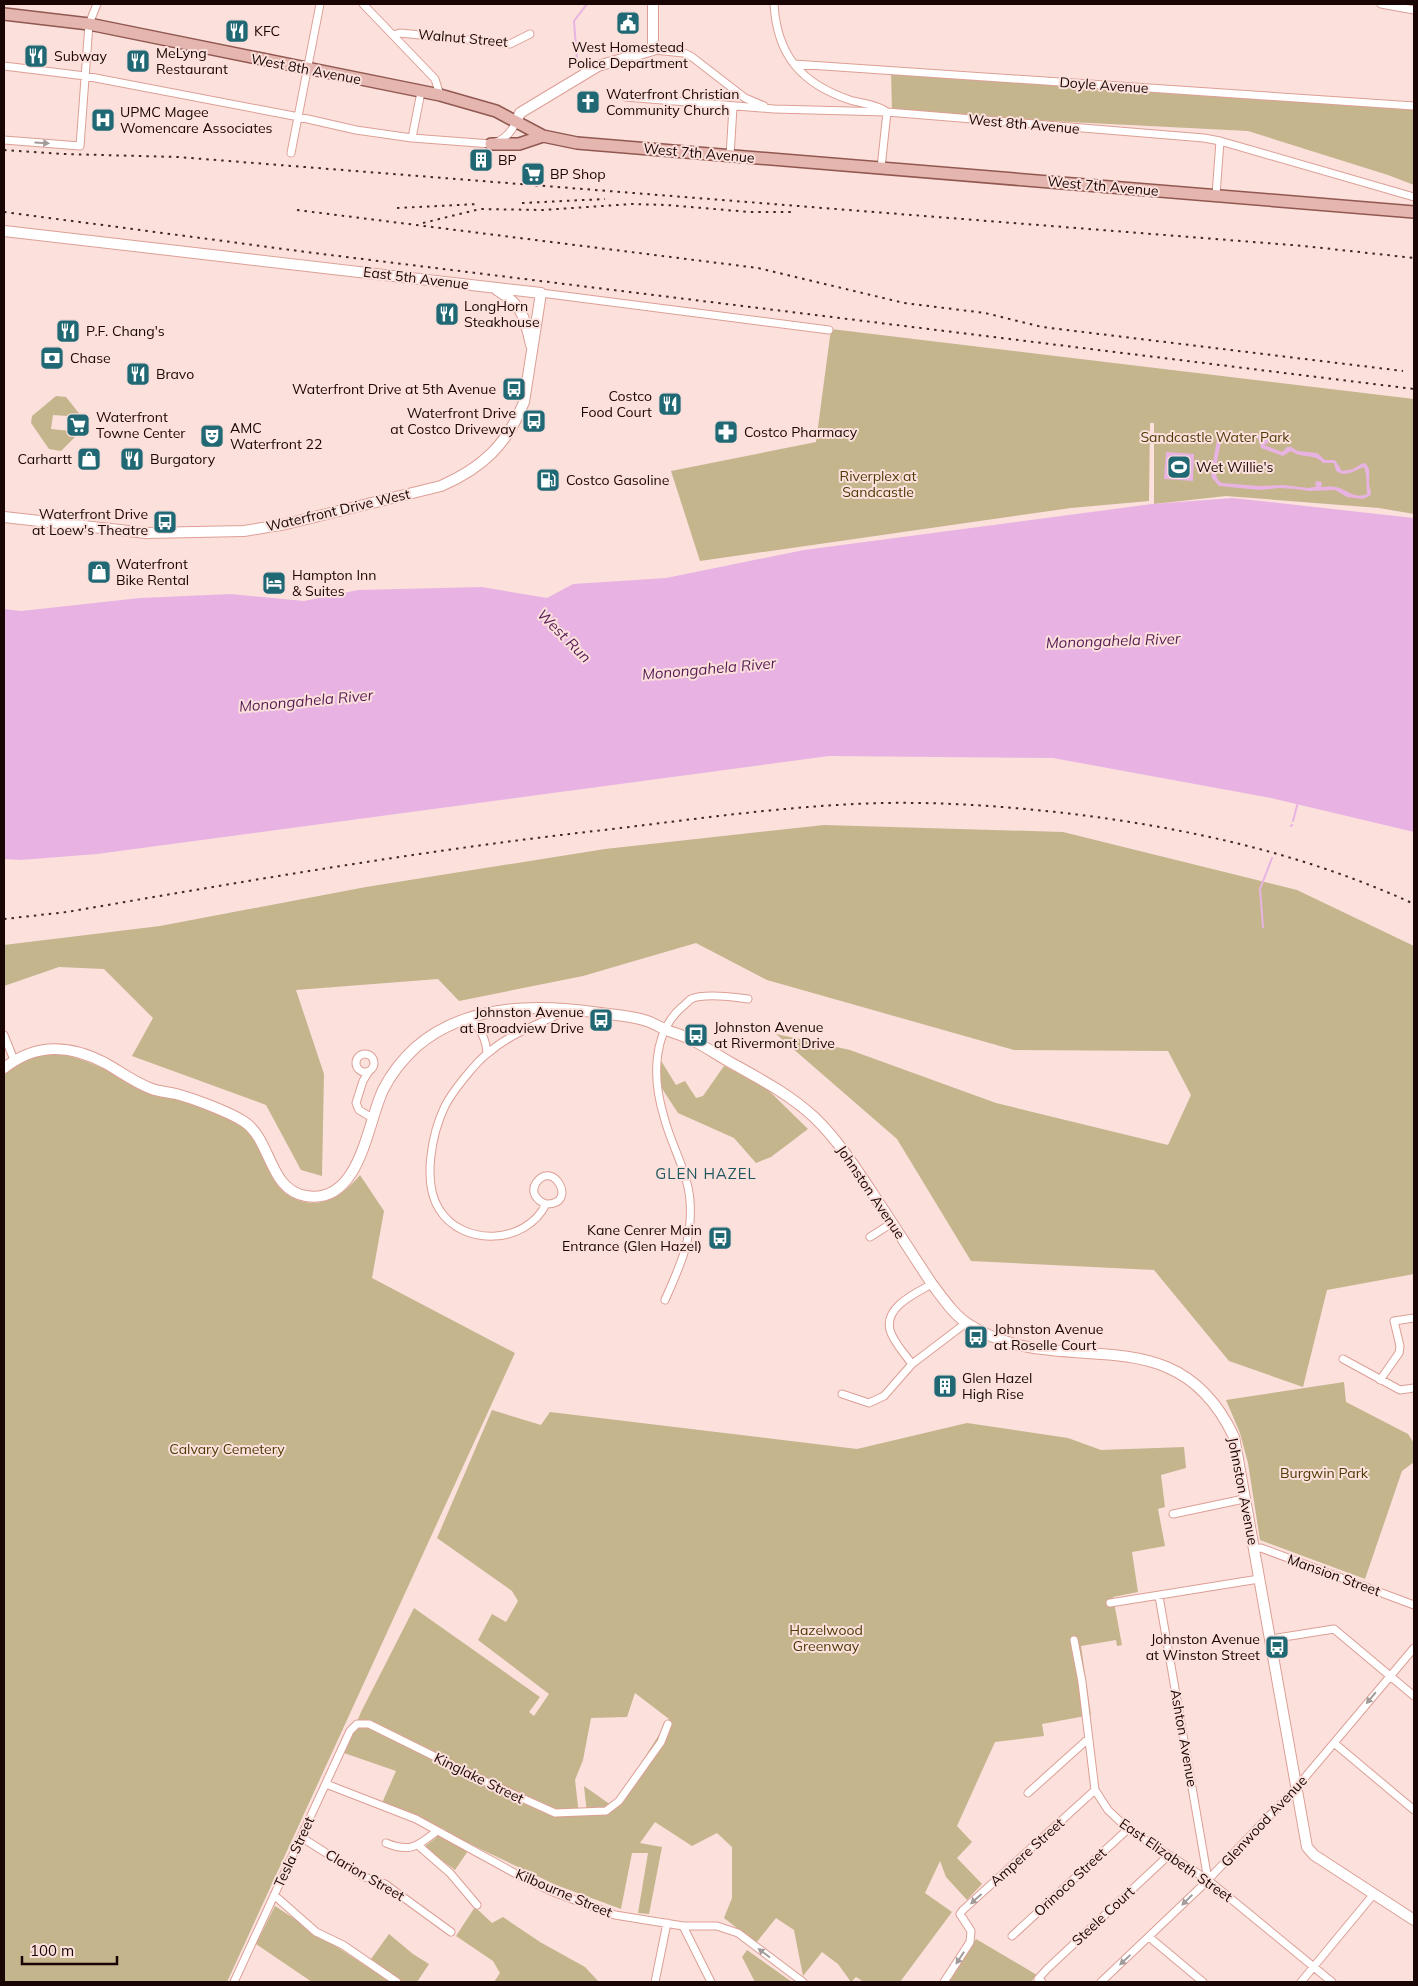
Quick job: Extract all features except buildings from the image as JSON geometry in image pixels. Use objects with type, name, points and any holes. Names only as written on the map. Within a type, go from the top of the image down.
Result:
[{"type":"main road","name":"West 8th Avenue","points":[[4,14],[89,24],[308,70],[440,95],[496,111],[516,122]]},
{"type":"main road","name":"West 7th Avenue","points":[[516,122],[543,136],[577,143],[1414,212]]},
{"type":"main road","points":[[491,144],[519,144],[543,136]]},
{"type":"street","points":[[4,140],[80,146],[89,24],[97,4]]},
{"type":"street","points":[[291,153],[320,4]]},
{"type":"street","points":[[362,4],[435,79],[440,95]]},
{"type":"street","points":[[652,4],[653,50]]},
{"type":"street","points":[[774,4],[778,30],[788,54],[807,79],[829,92],[857,102],[878,106],[887,112],[881,168]]},
{"type":"street","points":[[1381,4],[1414,10]]},
{"type":"street","name":"Walnut Street","points":[[393,35],[400,33],[510,44],[530,34]]},
{"type":"street","points":[[4,66],[85,76],[299,117],[356,130],[412,138],[491,144],[500,142],[506,137],[520,113],[598,66],[653,50],[684,53],[692,57],[745,98],[774,109]]},
{"type":"street","name":"Doyle Avenue","points":[[794,64],[1414,106]]},
{"type":"street","points":[[412,138],[421,92]]},
{"type":"street","name":"West 8th Avenue","points":[[625,97],[733,107],[887,112],[1204,138],[1414,196]]},
{"type":"street","points":[[730,156],[733,107]]},
{"type":"street","points":[[1216,195],[1220,141]]},
{"type":"street","name":"East 5th Avenue","points":[[4,231],[541,293],[829,330]]},
{"type":"street","points":[[494,288],[512,299],[520,308],[532,351]]},
{"type":"street","name":"Waterfront Drive West","points":[[4,517],[146,533],[244,531],[286,524],[441,486],[460,478],[482,463],[499,447],[512,429],[524,402],[541,293]]},
{"type":"street","points":[[665,1300],[683,1260],[690,1230],[690,1200],[687,1184],[663,1116],[657,1075],[657,1050],[665,1029],[677,1012],[691,999],[712,997],[748,999]]},
{"type":"street","name":"Johnston Avenue","points":[[4,1068],[14,1060],[30,1052],[55,1048],[77,1052],[102,1062],[136,1082],[155,1090],[179,1095],[243,1121],[255,1132],[278,1178],[292,1191],[306,1196],[323,1196],[331,1193],[339,1189],[352,1177],[384,1088],[402,1061],[417,1046],[456,1021],[488,1013],[539,1007],[570,1009],[647,1021],[690,1039],[781,1090],[813,1117],[844,1151],[932,1284],[966,1323],[1001,1340],[1032,1348],[1143,1358],[1170,1367],[1197,1385],[1214,1401],[1234,1437],[1306,1844],[1309,1850],[1414,1920]]},
{"type":"street","points":[[546,1204],[542,1211],[522,1230],[502,1236],[481,1237],[463,1231],[448,1222],[438,1208],[433,1193],[430,1161],[436,1132],[445,1105],[487,1053],[521,1031],[570,1009]]},
{"type":"street","points":[[470,1018],[482,1032],[487,1053]]},
{"type":"street","points":[[4,1035],[14,1060]]},
{"type":"street","points":[[363,1081],[356,1061],[360,1056],[365,1055],[370,1056],[373,1066],[363,1081],[356,1103],[359,1110],[374,1119]]},
{"type":"street","points":[[361,1071],[369,1071]]},
{"type":"street","points":[[549,1176],[558,1180],[562,1192],[558,1200],[546,1204],[537,1200],[534,1191],[540,1178],[549,1176]]},
{"type":"street","points":[[870,1237],[892,1223]]},
{"type":"street","points":[[912,1364],[893,1338],[889,1330],[890,1321],[893,1311],[900,1304],[932,1284]]},
{"type":"street","points":[[1380,1380],[1398,1353],[1400,1346],[1394,1321],[1414,1318]]},
{"type":"street","points":[[842,1394],[869,1403],[884,1396],[912,1364],[966,1323]]},
{"type":"street","points":[[1342,1359],[1400,1390],[1414,1388]]},
{"type":"street","points":[[1173,1514],[1244,1498]]},
{"type":"street","name":"Mansion Street","points":[[1254,1549],[1261,1548],[1414,1605]]},
{"type":"street","points":[[1110,1603],[1259,1579]]},
{"type":"street","name":"Ashton Avenue","points":[[1159,1596],[1208,1880]]},
{"type":"street","points":[[1271,1639],[1334,1629],[1414,1696]]},
{"type":"street","name":"East Elizabeth Street","points":[[1074,1640],[1082,1682],[1095,1790],[1108,1810],[1128,1828],[1208,1880],[1332,1982]]},
{"type":"street","name":"Glenwood Avenue","points":[[1100,1982],[1208,1880],[1296,1788],[1414,1648]]},
{"type":"street","name":"Kinglake Street","points":[[357,1724],[369,1724],[482,1780],[555,1813],[606,1811],[619,1801],[661,1742],[668,1724]]},
{"type":"street","name":"Tesla Street","points":[[234,1982],[350,1731],[357,1724]]},
{"type":"street","points":[[1028,1794],[1088,1739]]},
{"type":"street","points":[[1334,1743],[1414,1810]]},
{"type":"street","name":"Kilbourne Street","points":[[326,1784],[416,1819],[553,1892],[615,1915],[683,1926],[717,1926],[738,1933],[803,1982]]},
{"type":"street","name":"Ampere Street","points":[[944,1982],[970,1942],[971,1932],[960,1914],[963,1910],[1095,1790]]},
{"type":"street","name":"Orinoco Street","points":[[1012,1936],[1128,1828]]},
{"type":"street","points":[[386,1843],[400,1848],[419,1846],[437,1831]]},
{"type":"street","name":"Clarion Street","points":[[302,1837],[362,1876],[385,1884],[451,1932]]},
{"type":"street","points":[[419,1846],[450,1873],[476,1906]]},
{"type":"street","name":"Steele Court","points":[[1040,1981],[1078,1939],[1169,1855]]},
{"type":"street","points":[[1301,1982],[1373,1894]]},
{"type":"street","points":[[274,1895],[316,1932],[343,1945],[397,1982]]},
{"type":"street","points":[[655,1982],[667,1923]]},
{"type":"street","points":[[683,1926],[711,1982]]},
{"type":"street","points":[[1149,1937],[1203,1982]]},
{"type":"green space","points":[[891,71],[1414,105],[1414,185],[1248,131],[892,113]]},
{"type":"green space","points":[[831,329],[1414,399],[1414,514],[1379,508],[1226,496],[1154,504],[1154,423],[1150,423],[1149,501],[1071,508],[700,561],[671,471],[816,442]]},
{"type":"green space","points":[[56,396],[66,397],[82,417],[53,415],[51,429],[80,432],[61,451],[49,449],[31,423],[32,416]]},
{"type":"green space","points":[[824,825],[1063,832],[1297,890],[1414,946],[1414,1274],[1327,1290],[1303,1387],[1229,1361],[1154,1270],[971,1261],[897,1139],[776,1034],[850,1050],[996,1103],[1168,1145],[1191,1095],[1168,1051],[1014,1050],[767,980],[696,943],[583,976],[459,1001],[438,979],[296,990],[324,1074],[322,1176],[301,1170],[266,1105],[132,1056],[153,1018],[104,969],[59,967],[4,986],[4,945],[160,926],[366,887],[605,849]]},
{"type":"green space","name":"Calvary Cemetery","points":[[55,1053],[96,1065],[149,1094],[194,1105],[239,1124],[254,1137],[273,1179],[280,1188],[289,1196],[301,1201],[319,1203],[334,1198],[348,1188],[360,1175],[384,1211],[372,1278],[515,1353],[227,1982],[4,1982],[4,1075],[28,1060],[40,1055]]},
{"type":"green space","points":[[660,1059],[676,1085],[685,1081],[696,1098],[703,1096],[724,1066],[765,1087],[808,1129],[771,1157],[756,1163],[734,1138],[678,1113],[661,1087]]},
{"type":"green space","name":"Burgwin Park","points":[[1344,1382],[1346,1402],[1408,1434],[1414,1443],[1414,1462],[1402,1471],[1365,1579],[1260,1540],[1248,1463],[1240,1433],[1226,1400]]},
{"type":"green space","name":"Hazelwood Greenway","points":[[492,1410],[541,1425],[550,1412],[857,1449],[967,1423],[1068,1438],[1101,1450],[1184,1447],[1186,1468],[1161,1475],[1165,1507],[1158,1509],[1165,1546],[1132,1552],[1138,1592],[1113,1597],[1122,1645],[1117,1646],[1116,1640],[1081,1646],[1091,1715],[1042,1724],[1044,1736],[995,1742],[957,1826],[972,1842],[957,1858],[982,1884],[967,1900],[946,1877],[940,1861],[925,1893],[952,1912],[900,1982],[864,1982],[856,1977],[851,1982],[838,1964],[822,1952],[803,1976],[794,1930],[776,1918],[756,1943],[724,1918],[732,1898],[732,1847],[717,1833],[692,1846],[655,1822],[640,1843],[662,1847],[649,1914],[638,1913],[648,1853],[632,1853],[621,1909],[556,1885],[472,1845],[455,1870],[424,1847],[446,1830],[382,1803],[396,1771],[344,1753],[361,1712],[414,1608],[540,1697],[529,1712],[534,1716],[549,1694],[478,1640],[492,1614],[506,1622],[518,1601],[512,1591],[437,1538]],"holes":[[[635,1693],[669,1719],[622,1793],[611,1805],[584,1786],[587,1814],[579,1815],[575,1780],[583,1760],[591,1718],[627,1717]]]},
{"type":"green space","points":[[275,1906],[366,1966],[389,1934],[413,1954],[429,1964],[417,1982],[312,1982],[256,1944]]},
{"type":"green space","points":[[475,1907],[492,1923],[503,1917],[540,1942],[585,1967],[599,1982],[494,1982],[500,1973],[493,1961],[456,1936]]},
{"type":"green space","points":[[976,1939],[1037,1975],[1031,1982],[947,1982]]},
{"type":"green space","points":[[747,1950],[792,1982],[755,1982],[742,1957]]},
{"type":"water","points":[[1248,433],[1261,436],[1263,443],[1264,434],[1268,435],[1268,443],[1264,445],[1282,452],[1287,447],[1291,447],[1298,451],[1317,453],[1325,460],[1335,460],[1342,471],[1353,469],[1363,463],[1366,464],[1369,471],[1371,495],[1363,499],[1347,497],[1335,490],[1309,491],[1279,488],[1260,490],[1219,486],[1212,478],[1211,473],[1217,440],[1224,434],[1234,436]],"holes":[[[1226,437],[1258,438],[1261,448],[1283,456],[1291,451],[1299,455],[1316,458],[1323,463],[1334,463],[1336,471],[1343,474],[1364,467],[1367,494],[1358,496],[1339,488],[1321,487],[1322,482],[1316,481],[1315,485],[1318,486],[1309,488],[1283,485],[1260,486],[1222,483],[1218,480],[1215,472],[1221,441]]]},
{"type":"water","name":"Wet Willie's","points":[[1166,452],[1194,454],[1193,481],[1164,479]]},
{"type":"water","name":"Monongahela River","points":[[1233,498],[1414,518],[1414,832],[1271,798],[1053,758],[829,756],[97,854],[20,860],[4,859],[4,609],[21,611],[140,598],[231,594],[304,601],[358,590],[482,587],[547,598],[573,584],[666,578],[804,550],[1152,504]]},
{"type":"waterway","name":"West Run","points":[[577,61],[574,21],[587,4]]},
{"type":"waterway","points":[[1293,821],[1298,802]]},
{"type":"waterway","points":[[1263,927],[1260,889],[1272,858]]},
{"type":"railway","points":[[4,150],[63,154],[178,157],[1304,246],[1414,258]]},
{"type":"railway","points":[[522,203],[605,199]]},
{"type":"railway","points":[[397,208],[477,204]]},
{"type":"railway","points":[[423,223],[480,209],[543,210],[632,204],[750,212],[791,212]]},
{"type":"railway","points":[[297,210],[758,268],[904,303],[985,313],[1042,327],[1403,371]]},
{"type":"railway","points":[[4,212],[314,253],[1414,389]]},
{"type":"railway","points":[[4,919],[67,912],[335,867],[537,838],[709,817],[850,804],[885,803],[992,806],[1056,812],[1148,825],[1239,844],[1284,856],[1328,870],[1414,904]]},
{"type":"place","name":"West Homestead Police Department","points":[[628,23]]},
{"type":"place","name":"KFC","points":[[237,31]]},
{"type":"place","name":"Subway","points":[[36,56]]},
{"type":"place","name":"MeLyng Restaurant","points":[[138,61]]},
{"type":"place","name":"Waterfront Christian Community Church","points":[[588,102]]},
{"type":"place","name":"UPMC Magee Womencare Associates","points":[[103,120]]},
{"type":"place","name":"BP","points":[[481,160]]},
{"type":"place","name":"BP Shop","points":[[533,174]]},
{"type":"place","name":"LongHorn Steakhouse","points":[[447,314]]},
{"type":"place","name":"P.F. Chang's","points":[[68,331]]},
{"type":"place","name":"Chase","points":[[52,358]]},
{"type":"place","name":"Bravo","points":[[138,374]]},
{"type":"place","name":"Waterfront Drive at 5th Avenue","points":[[514,389]]},
{"type":"place","name":"Costco Food Court","points":[[670,404]]},
{"type":"place","name":"Waterfront Drive at Costco Driveway","points":[[534,421]]},
{"type":"place","name":"Waterfront Towne Center","points":[[78,425]]},
{"type":"place","name":"Costco Pharmacy","points":[[726,432]]},
{"type":"place","name":"AMC Waterfront 22","points":[[212,436]]},
{"type":"place","name":"Carhartt","points":[[89,459]]},
{"type":"place","name":"Burgatory","points":[[132,459]]},
{"type":"place","name":"Wet Willie's","points":[[1179,467]]},
{"type":"place","name":"Costco Gasoline","points":[[548,480]]},
{"type":"place","name":"Waterfront Drive at Loew's Theatre","points":[[165,522]]},
{"type":"place","name":"Waterfront Bike Rental","points":[[99,572]]},
{"type":"place","name":"Hampton Inn & Suites","points":[[274,583]]},
{"type":"place","name":"Johnston Avenue at Broadview Drive","points":[[601,1020]]},
{"type":"place","name":"Johnston Avenue at Rivermont Drive","points":[[696,1035]]},
{"type":"place","name":"Kane Cenrer Main Entrance (Glen Hazel)","points":[[720,1238]]},
{"type":"place","name":"Johnston Avenue at Roselle Court","points":[[976,1337]]},
{"type":"place","name":"Glen Hazel High Rise","points":[[945,1386]]},
{"type":"place","name":"Johnston Avenue at Winston Street","points":[[1277,1647]]},
{"type":"district","name":"GLEN HAZEL","points":[[706,1174]]},
{"type":"park label","name":"Sandcastle Water Park","points":[[1215,437]]},
{"type":"park label","name":"Riverplex at Sandcastle","points":[[878,484]]}]
